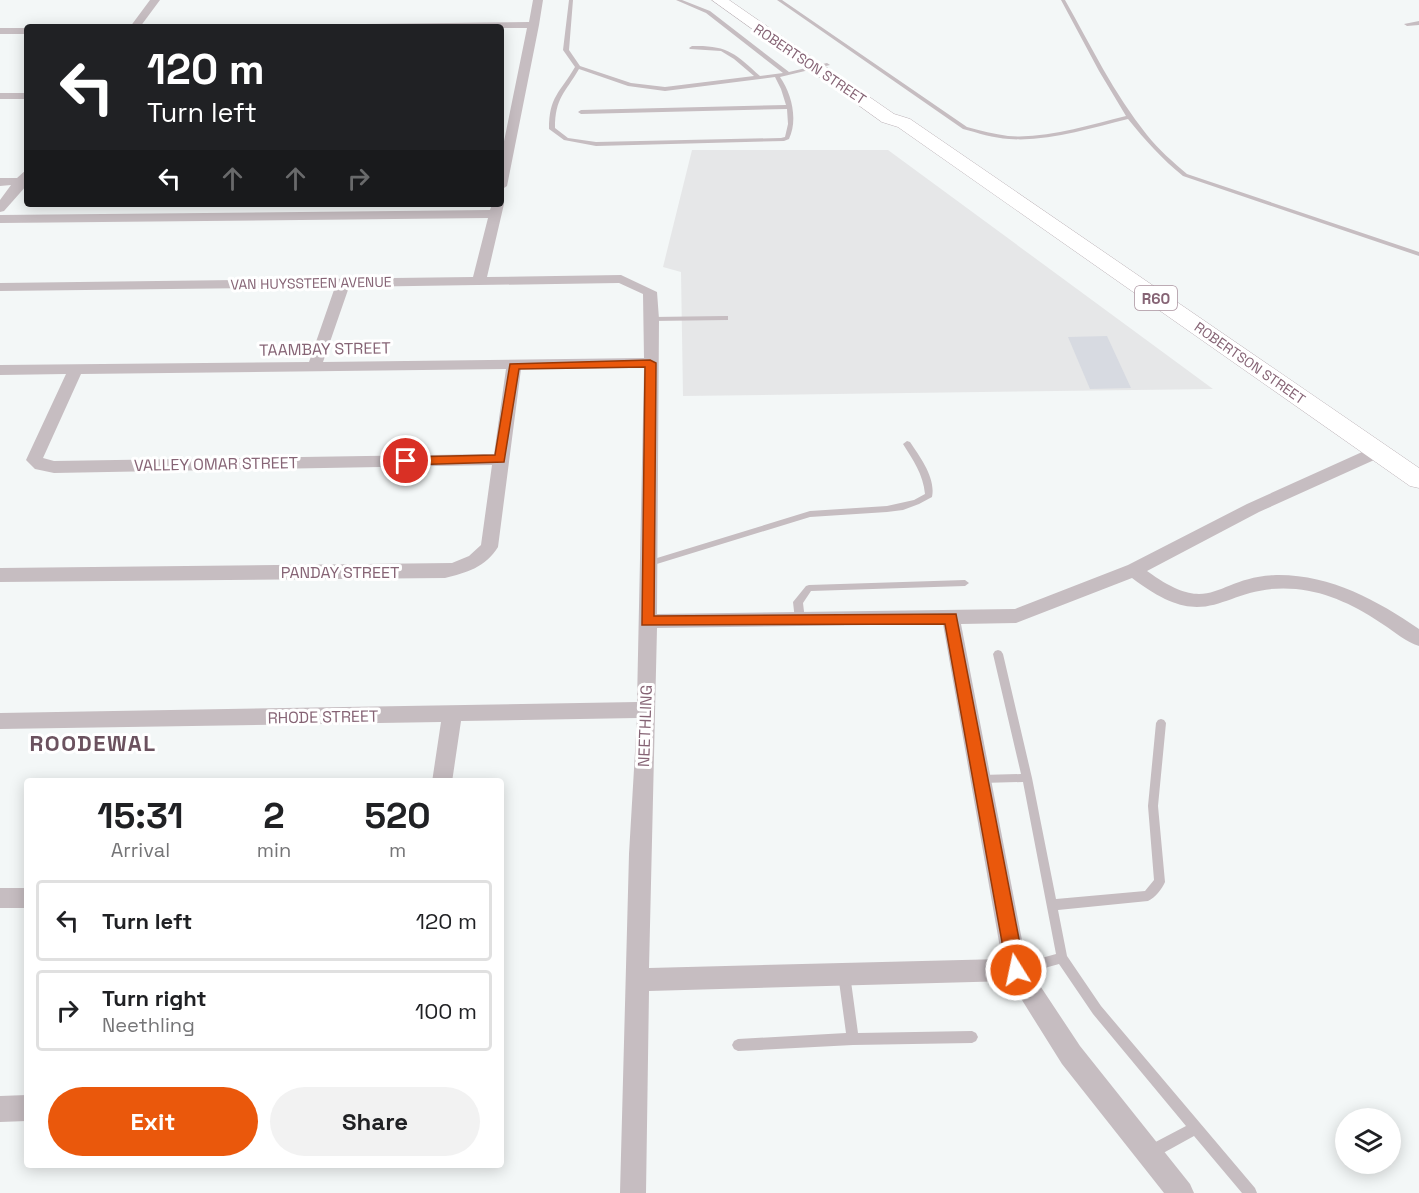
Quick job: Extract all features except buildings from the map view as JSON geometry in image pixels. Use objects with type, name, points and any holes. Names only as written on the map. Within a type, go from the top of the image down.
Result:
[{"type":"main road","name":"ROBERTSON STREET","points":[[718,0],[899,115],[904,123],[1413,476]]},
{"type":"main road","name":"ROBERTSON STREET","points":[[736,0],[821,67]]},
{"type":"street","points":[[137,24],[155,0]]},
{"type":"street","points":[[504,165],[515,91],[534,25],[538,0]]},
{"type":"street","points":[[504,25],[534,25]]},
{"type":"street","points":[[0,31],[24,31]]},
{"type":"street","points":[[0,96],[24,96]]},
{"type":"street","points":[[0,182],[24,179]]},
{"type":"street","points":[[0,208],[24,180]]},
{"type":"street","points":[[0,219],[497,209],[479,282]]},
{"type":"street","name":"VAN HUYSSTEEN AVENUE","points":[[0,287],[621,279]]},
{"type":"street","name":"NEETHLING","points":[[621,279],[650,292],[652,319],[646,710],[633,1193]]},
{"type":"street","points":[[314,368],[343,283]]},
{"type":"street","name":"TAAMBAY STREET","points":[[0,370],[650,363]]},
{"type":"street","name":"PANDAY STREET","points":[[0,575],[445,571],[467,566],[481,558],[489,547],[514,366]]},
{"type":"street","name":"VALLEY OMAR STREET","points":[[76,369],[34,460],[41,465],[54,467],[500,459]]},
{"type":"street","points":[[647,621],[1016,616],[1134,570],[1262,503],[1377,452]]},
{"type":"street","points":[[1134,570],[1160,589],[1193,601],[1207,601],[1276,582],[1307,585],[1347,595],[1394,620],[1419,639]]},
{"type":"street","points":[[951,618],[1016,970],[1071,1055],[1151,1152],[1181,1193]]},
{"type":"street","name":"RHODE STREET","points":[[0,721],[646,710]]},
{"type":"street","points":[[443,778],[452,715]]},
{"type":"street","points":[[0,898],[24,898]]},
{"type":"street","points":[[637,980],[1016,970]]},
{"type":"street","points":[[0,1109],[24,1108]]},
{"type":"lane","points":[[572,0],[566,50],[578,67],[630,85],[689,88],[777,76],[821,67]]},
{"type":"lane","points":[[678,0],[708,12],[788,74]]},
{"type":"lane","points":[[779,0],[965,128],[979,133],[1015,139],[1044,138],[1129,117]]},
{"type":"lane","points":[[1063,0],[1129,117],[1171,165],[1185,176],[1419,254]]},
{"type":"lane","points":[[1407,24],[1419,23]]},
{"type":"lane","points":[[692,48],[710,47],[726,50],[759,78]]},
{"type":"lane","points":[[578,67],[572,79],[557,94],[551,118],[552,129],[556,134],[579,143],[776,142],[787,138],[790,134],[788,107],[783,86],[777,76]]},
{"type":"lane","points":[[581,112],[788,107]]},
{"type":"lane","points":[[652,319],[725,318]]},
{"type":"lane","points":[[647,564],[810,514],[906,507],[920,501],[929,495],[929,484],[925,471],[907,444]]},
{"type":"lane","points":[[800,620],[798,602],[809,588],[965,583]]},
{"type":"lane","points":[[998,654],[1027,778],[1062,958],[1097,1010],[1250,1193]]},
{"type":"lane","points":[[1052,905],[1148,896],[1156,889],[1160,882],[1153,789],[1161,723]]},
{"type":"lane","points":[[981,779],[1027,778]]},
{"type":"lane","points":[[1016,970],[1062,958]]},
{"type":"lane","points":[[844,974],[853,1039]]},
{"type":"lane","points":[[738,1045],[853,1039],[972,1037]]},
{"type":"lane","points":[[1151,1152],[1195,1128]]},
{"type":"shaded area","points":[[692,150],[888,150],[1213,389],[683,396],[681,272],[663,267]]},
{"type":"shaded area","points":[[1107,336],[1131,388],[1090,389],[1068,337]]},
{"type":"district","name":"ROODEWAL","points":[[93,743]]},
{"type":"route","points":[[406,461],[500,459],[514,366],[650,363],[647,621],[951,618],[1016,970]]}]
